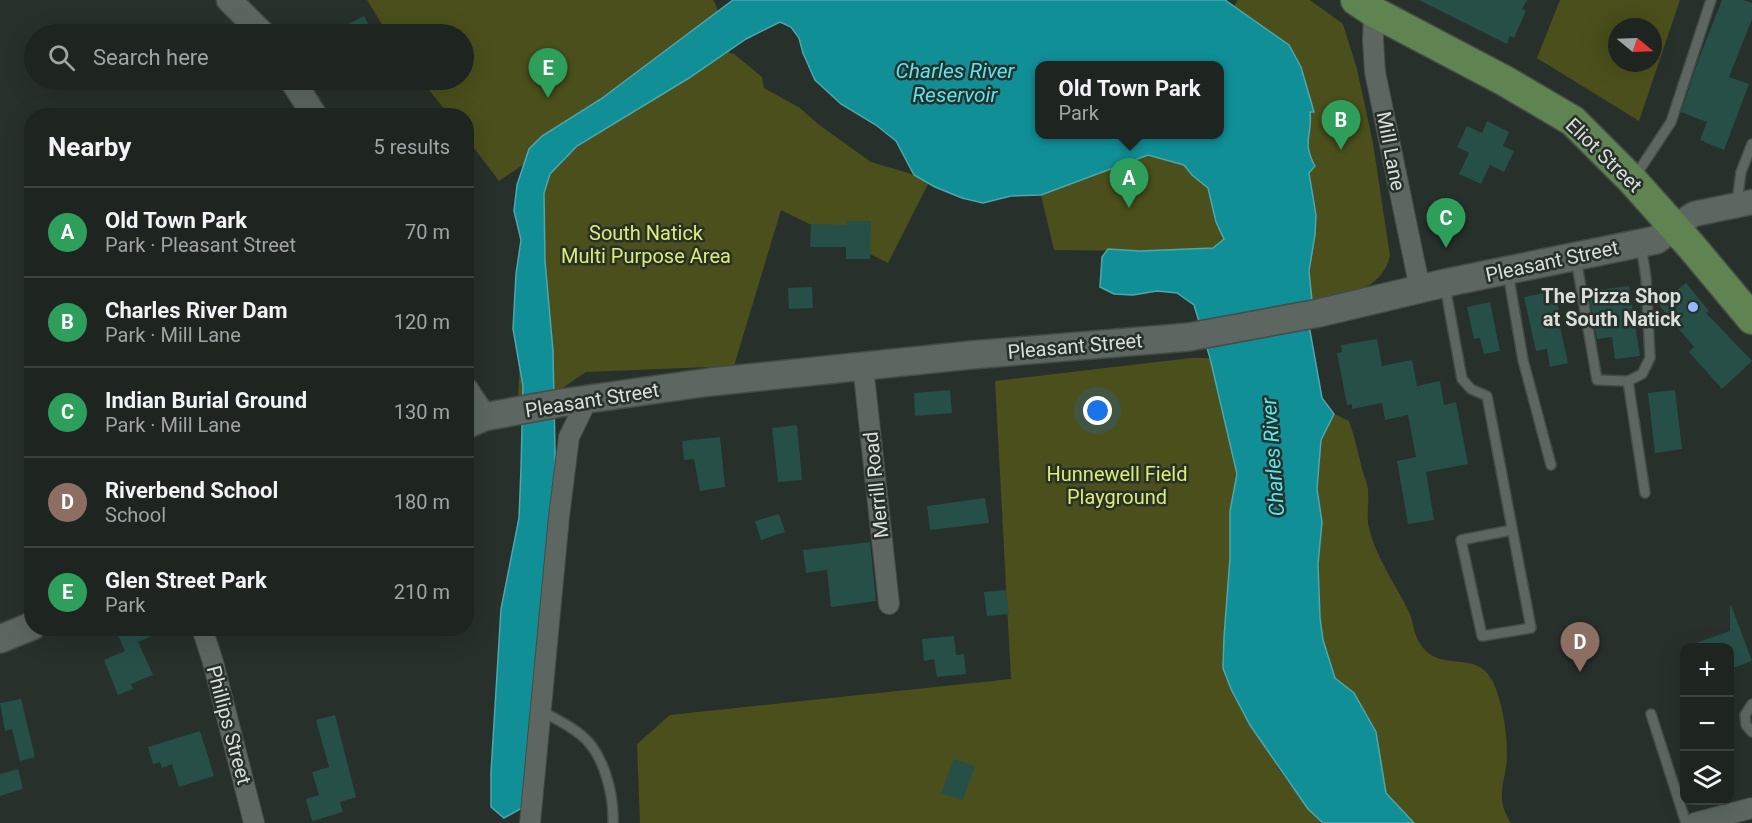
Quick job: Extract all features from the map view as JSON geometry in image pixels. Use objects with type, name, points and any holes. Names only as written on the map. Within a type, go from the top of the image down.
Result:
[{"type":"main road","name":"Eliot Street","points":[[1369,6],[1573,121],[1632,180],[1752,319]]},
{"type":"main road","name":"Pleasant Street","points":[[475,421],[560,403],[710,382],[971,355],[1189,337],[1319,313],[1432,286],[1641,243],[1660,238],[1674,227]]},
{"type":"main road","points":[[0,639],[24,629]]},
{"type":"street","points":[[229,0],[253,24]]},
{"type":"street","name":"Mill Lane","points":[[1369,6],[1375,72],[1432,286]]},
{"type":"street","points":[[298,90],[310,108]]},
{"type":"street","points":[[1674,227],[1694,214],[1744,204]]},
{"type":"street","name":"Merrill Road","points":[[863,366],[889,604]]},
{"type":"street","points":[[530,823],[559,517],[569,437],[587,400]]},
{"type":"street","name":"Phillips Street","points":[[205,636],[254,823]]},
{"type":"street","points":[[1695,823],[1752,808]]},
{"type":"lane","points":[[1632,180],[1671,122],[1711,0]]},
{"type":"lane","points":[[1744,204],[1741,172],[1752,144]]},
{"type":"lane","points":[[1576,257],[1597,380],[1628,381],[1642,374],[1650,358],[1646,278],[1641,243]]},
{"type":"lane","points":[[1508,271],[1523,360],[1551,465]]},
{"type":"lane","points":[[1432,286],[1462,379],[1471,389],[1487,396],[1531,628],[1482,636],[1461,540],[1512,530]]},
{"type":"lane","points":[[1628,381],[1645,493]]},
{"type":"lane","points":[[1752,704],[1745,715],[1746,725],[1752,732]]},
{"type":"lane","points":[[541,711],[581,735],[599,755],[614,806],[613,823]]},
{"type":"lane","points":[[1651,714],[1686,823]]},
{"type":"green space","name":"South Natick Multi Purpose Area","points":[[367,0],[713,0],[726,47],[731,54],[733,53],[762,77],[764,88],[800,108],[818,124],[871,162],[929,182],[888,263],[781,210],[734,366],[586,372],[517,419],[530,160],[499,181],[474,148],[474,108],[443,108],[429,90],[474,90],[474,24],[382,24]]},
{"type":"green space","points":[[1238,0],[1310,0],[1343,24],[1357,69],[1373,143],[1390,256],[1378,278],[1359,290],[1312,301],[1309,271],[1316,215],[1309,173],[1315,166],[1308,144],[1310,112],[1314,111],[1301,67],[1288,45],[1234,6]]},
{"type":"green space","points":[[1560,0],[1680,0],[1662,53],[1662,18],[1608,18],[1608,72],[1656,72],[1639,121],[1537,58]]},
{"type":"green space","points":[[1148,155],[1184,165],[1208,188],[1216,222],[1224,238],[1213,248],[1140,251],[1054,250],[1041,195]]},
{"type":"green space","name":"Hunnewell Field Playground","points":[[1191,358],[1210,358],[1237,474],[1230,511],[1230,558],[1224,637],[1278,768],[1308,809],[1323,823],[640,823],[637,744],[670,715],[1011,679],[995,381]]},
{"type":"green space","points":[[1334,414],[1349,421],[1367,486],[1368,523],[1371,535],[1410,614],[1418,640],[1426,651],[1435,657],[1477,665],[1486,671],[1493,682],[1505,726],[1507,753],[1502,796],[1511,823],[1414,823],[1386,793],[1376,732],[1354,693],[1335,678],[1323,640],[1320,618],[1318,564],[1322,522],[1317,489],[1321,441]]},
{"type":"water","points":[[733,0],[1225,0],[1289,45],[1301,67],[1314,112],[1310,112],[1308,144],[1315,166],[1309,173],[1316,215],[1309,271],[1312,301],[1310,331],[1322,398],[1334,414],[1321,440],[1317,489],[1322,522],[1318,564],[1323,640],[1335,678],[1354,693],[1376,732],[1386,793],[1414,823],[1323,823],[1308,809],[1250,725],[1223,668],[1230,558],[1230,511],[1237,474],[1210,358],[1194,305],[1177,293],[1157,291],[1133,295],[1114,294],[1100,287],[1102,257],[1108,249],[1140,251],[1213,248],[1224,239],[1216,222],[1208,188],[1184,165],[1148,155],[1041,195],[1011,196],[983,203],[962,198],[914,175],[896,141],[876,125],[841,104],[815,80],[799,38],[791,27],[780,22],[746,39],[689,78],[577,146],[550,174],[544,193],[545,261],[553,351],[556,500],[522,808],[504,818],[491,807],[491,772],[501,609],[519,518],[523,386],[513,329],[516,274],[521,240],[514,211],[517,185],[529,149],[542,136],[601,99]]},
{"type":"building","points":[[1419,0],[1527,0],[1522,9],[1526,11],[1514,38],[1510,36],[1507,44]]},
{"type":"building","points":[[1722,0],[1743,0],[1752,3],[1752,19],[1729,77],[1749,84],[1724,150],[1700,140],[1707,122],[1681,112]]},
{"type":"building","points":[[364,16],[368,24],[348,24]]},
{"type":"building","points":[[1487,121],[1509,132],[1503,146],[1514,151],[1504,172],[1490,165],[1481,184],[1459,174],[1469,153],[1457,147],[1467,126],[1482,133]]},
{"type":"building","points":[[847,221],[871,221],[870,259],[846,259],[846,247],[810,247],[811,224],[847,225]]},
{"type":"building","points":[[1686,283],[1709,311],[1706,313],[1752,361],[1722,389],[1689,352],[1694,347],[1659,305]]},
{"type":"building","points":[[1629,286],[1640,356],[1615,359],[1612,337],[1597,339],[1588,291]]},
{"type":"building","points":[[812,287],[813,308],[789,309],[788,288]]},
{"type":"building","points":[[1549,292],[1551,303],[1557,302],[1561,318],[1558,318],[1568,363],[1550,367],[1547,349],[1536,351],[1524,297]]},
{"type":"building","points":[[1490,302],[1500,351],[1484,354],[1480,338],[1474,339],[1467,307]]},
{"type":"building","points":[[1377,339],[1382,366],[1412,360],[1417,386],[1440,381],[1444,405],[1456,402],[1468,464],[1426,472],[1434,520],[1408,524],[1397,461],[1416,457],[1408,415],[1385,420],[1382,403],[1352,409],[1352,404],[1347,405],[1337,353],[1342,352],[1341,345]]},
{"type":"building","points":[[950,390],[952,413],[915,416],[914,393]]},
{"type":"building","points":[[1675,390],[1682,449],[1655,453],[1648,393]]},
{"type":"building","points":[[797,425],[802,480],[778,482],[772,428]]},
{"type":"building","points":[[720,437],[725,487],[700,491],[694,459],[684,460],[682,441]]},
{"type":"building","points":[[985,498],[989,523],[930,530],[927,506]]},
{"type":"building","points":[[779,514],[785,532],[761,540],[755,521]]},
{"type":"building","points":[[870,542],[876,601],[831,607],[827,570],[806,573],[803,550]]},
{"type":"building","points":[[1006,590],[1009,614],[987,616],[984,592]]},
{"type":"building","points":[[1730,606],[1752,661],[1734,668],[1734,643],[1696,643],[1730,631]]},
{"type":"building","points":[[118,636],[152,636],[138,642],[153,675],[131,684],[133,689],[118,695],[104,660],[125,651]]},
{"type":"building","points":[[954,636],[956,655],[964,654],[966,674],[937,677],[934,659],[924,661],[922,639]]},
{"type":"building","points":[[21,699],[35,757],[20,761],[12,729],[5,731],[0,703]]},
{"type":"building","points":[[335,715],[356,797],[340,802],[343,812],[312,821],[306,799],[319,795],[312,772],[329,767],[316,720]]},
{"type":"building","points":[[200,731],[214,776],[179,787],[172,764],[162,768],[160,762],[153,764],[148,747]]},
{"type":"building","points":[[954,759],[975,766],[963,800],[941,793]]},
{"type":"building","points":[[18,769],[23,789],[0,796],[0,774]]},
{"type":"place","name":"Glen Street Park","points":[[548,98]]},
{"type":"place","name":"Charles River Dam","points":[[1341,150]]},
{"type":"place","name":"Old Town Park","points":[[1129,208]]},
{"type":"place","name":"Indian Burial Ground","points":[[1446,248]]},
{"type":"place","name":"The Pizza Shop at South Natick","points":[[1693,307]]},
{"type":"place","name":"Riverbend School","points":[[1580,672]]},
{"type":"water label","name":"Charles River Reservoir","points":[[955,83]]},
{"type":"water label","name":"Charles River","points":[[1273,457]]}]
